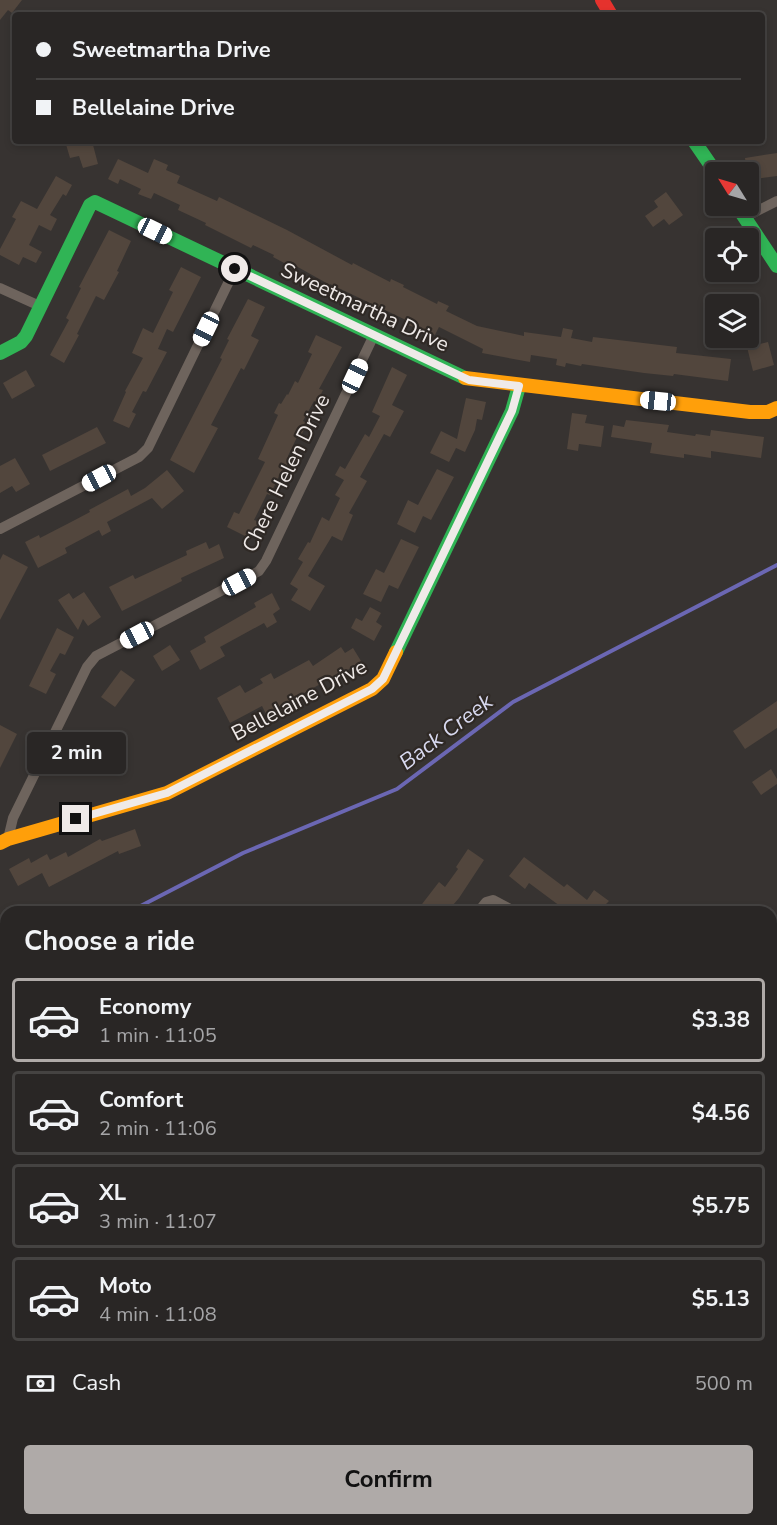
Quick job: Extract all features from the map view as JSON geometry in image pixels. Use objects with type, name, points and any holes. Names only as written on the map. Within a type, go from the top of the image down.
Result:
[{"type":"street","points":[[696,144],[708,162]]},
{"type":"street","points":[[759,206],[777,201]]},
{"type":"street","name":"Sweetmartha Drive","points":[[0,353],[21,342],[26,336],[90,205],[95,202],[469,380],[750,412],[768,412],[777,408]]},
{"type":"street","points":[[744,216],[777,266]]},
{"type":"street","points":[[0,529],[139,457],[148,448],[235,269]]},
{"type":"street","points":[[0,288],[42,307]]},
{"type":"street","name":"Chere Helen Drive","points":[[4,841],[87,667],[96,656],[259,571],[266,561],[374,335]]},
{"type":"street","name":"Bellelaine Drive","points":[[4,841],[167,793],[372,689],[383,679],[507,421],[519,386]]},
{"type":"street","points":[[483,906],[486,902],[494,900],[505,906]]},
{"type":"building","points":[[0,0],[22,0],[12,13],[8,10],[0,20]]},
{"type":"building","points":[[66,144],[93,144],[98,164],[83,168],[79,156],[70,158]]},
{"type":"building","points":[[777,153],[777,176],[759,178],[759,162],[746,162],[745,158]]},
{"type":"building","points":[[118,159],[148,173],[154,159],[168,165],[166,170],[180,176],[177,183],[217,201],[219,197],[352,265],[353,263],[390,282],[391,279],[437,304],[438,301],[449,306],[446,311],[477,326],[524,336],[524,332],[561,337],[563,328],[573,330],[571,338],[592,342],[593,337],[677,347],[676,353],[731,359],[728,381],[582,364],[581,366],[566,363],[565,367],[556,365],[557,359],[531,355],[530,362],[482,353],[483,349],[439,327],[435,335],[406,324],[408,321],[330,285],[287,261],[286,264],[273,257],[274,255],[253,245],[251,248],[205,225],[206,223],[178,210],[180,205],[154,193],[151,199],[138,194],[141,189],[120,179],[118,184],[108,179]]},
{"type":"building","points":[[56,176],[72,185],[66,196],[63,194],[50,215],[57,219],[51,231],[39,225],[29,245],[42,252],[36,263],[23,257],[19,265],[0,255],[0,249],[16,219],[12,217],[21,201],[37,209]]},
{"type":"building","points":[[666,192],[683,215],[669,225],[664,219],[653,227],[645,216],[658,207],[654,201]]},
{"type":"building","points":[[109,230],[131,241],[117,271],[119,272],[104,300],[96,296],[64,363],[50,355],[69,320],[66,318],[81,288],[79,287]]},
{"type":"building","points":[[181,267],[201,277],[173,332],[167,329],[158,349],[167,352],[146,392],[143,391],[132,412],[136,414],[129,428],[113,421],[125,391],[143,358],[132,353],[143,328],[153,333],[173,292],[169,290]]},
{"type":"building","points":[[248,299],[265,307],[251,336],[259,340],[244,370],[241,368],[211,425],[218,428],[194,473],[170,460],[222,359],[220,358],[229,340],[227,339]]},
{"type":"building","points":[[316,335],[342,347],[319,389],[323,390],[317,402],[314,401],[303,421],[307,423],[301,436],[298,435],[288,456],[291,458],[285,472],[282,470],[254,520],[260,522],[254,533],[250,532],[247,537],[227,527],[234,512],[239,514],[265,462],[258,459],[278,415],[274,413],[279,403],[281,404],[288,395],[295,381],[298,383],[312,354],[308,352]]},
{"type":"building","points":[[768,342],[774,365],[753,371],[747,348],[759,348],[759,344]]},
{"type":"building","points":[[392,367],[407,375],[392,405],[404,411],[390,437],[384,434],[360,477],[367,481],[349,513],[353,515],[342,541],[332,536],[308,576],[325,586],[310,611],[291,600],[298,589],[290,584],[303,562],[298,559],[308,542],[310,543],[322,517],[329,521],[340,498],[335,495],[344,480],[335,475],[340,466],[345,469],[365,434],[369,437],[380,416],[372,412]]},
{"type":"building","points":[[26,370],[35,386],[12,399],[3,383]]},
{"type":"building","points":[[466,398],[486,402],[482,420],[477,419],[475,430],[465,452],[456,448],[449,462],[430,453],[441,431],[457,439]]},
{"type":"building","points":[[572,413],[587,415],[585,423],[604,426],[601,447],[579,444],[578,451],[567,449]]},
{"type":"building","points":[[626,420],[669,425],[667,432],[695,436],[696,434],[710,436],[711,430],[764,437],[761,458],[711,451],[711,458],[684,454],[684,458],[650,453],[652,443],[611,437],[613,425],[624,427]]},
{"type":"building","points":[[97,427],[106,443],[50,471],[42,455]]},
{"type":"building","points":[[15,458],[30,484],[16,492],[12,486],[0,493],[0,466]]},
{"type":"building","points":[[437,469],[454,477],[431,520],[423,516],[415,533],[397,524],[408,500],[418,505]]},
{"type":"building","points":[[167,470],[184,491],[162,509],[152,498],[107,522],[111,531],[102,536],[99,530],[65,548],[67,553],[38,568],[25,542],[39,535],[40,538],[128,489],[131,496]]},
{"type":"building","points":[[401,539],[419,547],[398,589],[389,585],[381,602],[363,594],[376,569],[384,573]]},
{"type":"building","points":[[206,542],[209,549],[219,544],[224,558],[181,578],[182,581],[122,611],[109,587],[133,575],[135,579],[187,555],[186,551]]},
{"type":"building","points":[[3,554],[28,567],[0,620],[0,560]]},
{"type":"building","points":[[84,592],[101,617],[88,626],[83,619],[78,630],[58,600],[69,593],[73,599]]},
{"type":"building","points":[[272,593],[280,609],[273,614],[277,622],[267,628],[264,623],[220,647],[225,656],[200,670],[190,651],[206,642],[204,637],[256,607],[254,603]]},
{"type":"building","points":[[370,607],[381,613],[376,622],[382,626],[374,641],[351,628],[356,618],[362,621]]},
{"type":"building","points":[[57,628],[74,637],[65,655],[60,653],[50,671],[56,674],[46,694],[29,686]]},
{"type":"building","points":[[170,645],[180,660],[162,671],[153,656]]},
{"type":"building","points":[[341,647],[345,653],[353,648],[361,661],[336,678],[335,676],[266,714],[262,706],[230,723],[217,698],[240,685],[245,693],[263,683],[260,679],[271,673],[274,679],[309,660],[313,666]]},
{"type":"building","points":[[121,670],[135,680],[115,707],[101,697]]},
{"type":"building","points":[[777,701],[777,728],[745,749],[733,731]]},
{"type":"building","points":[[0,725],[17,734],[0,768]]},
{"type":"building","points":[[771,769],[777,779],[777,784],[761,795],[752,782]]},
{"type":"building","points":[[135,829],[141,846],[119,854],[118,851],[49,887],[42,873],[18,886],[9,869],[29,858],[31,863],[47,854],[50,860],[66,852],[68,857],[100,839],[102,841]]},
{"type":"building","points":[[468,849],[484,860],[452,906],[421,906],[439,882],[445,887],[458,869],[456,867]]},
{"type":"building","points":[[524,857],[564,887],[567,884],[587,900],[594,890],[609,901],[606,904],[609,906],[560,906],[529,883],[525,889],[509,876]]},
{"type":"waterway","name":"Back Creek","points":[[141,906],[243,853],[397,789],[513,702],[777,565]]},
{"type":"traffic: fast","points":[[696,144],[708,162]]},
{"type":"traffic: fast","points":[[0,353],[21,342],[26,336],[90,205],[95,202],[465,378]]},
{"type":"traffic: fast","points":[[744,216],[777,266]]},
{"type":"traffic: fast","points":[[396,652],[512,411],[519,386]]},
{"type":"traffic: slow","points":[[465,378],[750,412],[768,412],[777,408]]},
{"type":"traffic: slow","points":[[0,843],[167,793],[372,689],[383,679],[396,652]]},
{"type":"traffic: jam","points":[[602,0],[609,12]]},
{"type":"route","points":[[76,819],[167,793],[372,689],[383,679],[512,411],[519,386],[469,380],[235,269]]}]
